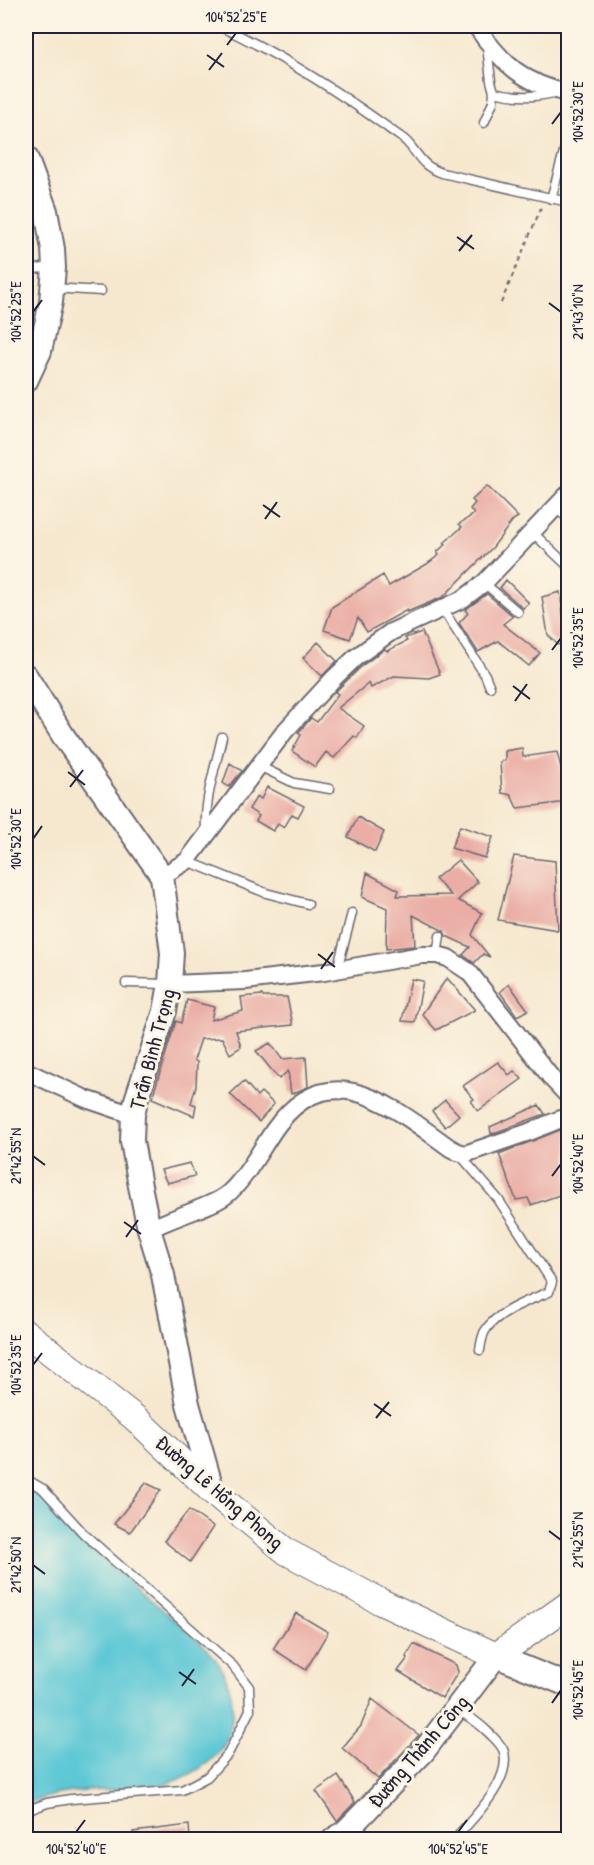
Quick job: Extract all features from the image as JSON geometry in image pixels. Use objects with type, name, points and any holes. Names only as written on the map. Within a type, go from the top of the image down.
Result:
[{"type":"main road","name":"Đường Lê Hồng Phong","points":[[26,1333],[135,1418],[213,1492],[287,1552],[381,1602],[496,1656]]},
{"type":"main road","points":[[496,1656],[568,1605]]},
{"type":"street","points":[[476,26],[508,66],[533,82],[564,92]]},
{"type":"street","points":[[26,157],[46,211],[53,249],[51,302],[40,351],[26,381]]},
{"type":"street","points":[[162,876],[187,861],[285,731],[356,657],[391,632],[463,599],[484,583],[568,494]]},
{"type":"street","name":"Trần Bình Trọng","points":[[26,676],[64,737],[162,876],[172,953],[170,984],[165,1011],[136,1100],[132,1141],[149,1228],[163,1275],[188,1404],[213,1492]]},
{"type":"street","points":[[170,984],[245,981],[337,970],[422,955],[448,958],[469,972],[568,1096]]},
{"type":"street","points":[[26,1071],[86,1099],[133,1115]]},
{"type":"street","points":[[149,1228],[225,1197],[236,1186],[278,1125],[293,1108],[306,1098],[328,1090],[347,1090],[397,1110],[458,1152],[465,1154],[530,1132],[568,1116]]},
{"type":"street","points":[[496,1656],[568,1685]]},
{"type":"street","name":"Đường Thành Công","points":[[333,1839],[345,1832],[423,1752],[496,1656]]},
{"type":"lane","points":[[219,26],[268,49],[337,92],[405,140],[419,159],[430,168],[442,173],[568,202]]},
{"type":"lane","points":[[484,123],[493,102],[494,92],[487,42]]},
{"type":"lane","points":[[494,92],[518,96],[540,96],[564,92]]},
{"type":"lane","points":[[548,198],[568,137]]},
{"type":"lane","points":[[26,269],[101,291]]},
{"type":"lane","points":[[555,508],[568,518]]},
{"type":"lane","points":[[531,532],[568,566]]},
{"type":"lane","points":[[484,583],[518,612]]},
{"type":"lane","points":[[442,608],[485,675],[490,687]]},
{"type":"lane","points":[[206,835],[205,815],[222,738]]},
{"type":"lane","points":[[259,766],[294,783],[330,789]]},
{"type":"lane","points":[[187,861],[266,893],[308,904]]},
{"type":"lane","points":[[337,970],[352,913]]},
{"type":"lane","points":[[437,955],[440,936]]},
{"type":"lane","points":[[126,983],[170,984]]},
{"type":"lane","points":[[458,1152],[498,1199],[552,1282],[549,1292],[509,1311],[492,1322],[484,1333],[480,1350]]},
{"type":"lane","points":[[26,1479],[43,1489],[84,1534],[233,1666],[249,1687],[250,1710],[228,1754],[207,1777],[182,1790],[71,1799],[47,1803],[26,1811]]},
{"type":"lane","points":[[455,1709],[471,1716],[479,1723],[499,1743],[504,1753],[503,1770],[497,1787],[487,1803],[460,1833]]},
{"type":"path","points":[[501,303],[548,198]]},
{"type":"water","points":[[26,1485],[42,1496],[59,1518],[107,1563],[198,1640],[221,1667],[231,1694],[231,1723],[228,1736],[212,1759],[190,1774],[167,1783],[144,1788],[72,1792],[49,1796],[26,1805]]},
{"type":"building","points":[[487,486],[518,517],[513,520],[493,547],[443,597],[407,612],[407,610],[367,632],[358,618],[350,639],[324,630],[332,607],[383,575],[389,586],[439,555],[437,552],[446,544],[444,543],[462,527],[459,524],[474,514],[470,509],[475,503],[472,500]]},
{"type":"building","points":[[506,580],[529,603],[523,608],[500,588]]},
{"type":"building","points":[[560,592],[567,642],[558,645],[548,635],[542,597]]},
{"type":"building","points":[[487,594],[513,616],[503,624],[540,653],[529,666],[498,641],[478,652],[459,623],[468,613],[465,610]]},
{"type":"building","points":[[422,632],[440,674],[429,678],[394,676],[371,688],[369,683],[338,708],[364,726],[357,738],[354,736],[334,758],[326,752],[315,767],[292,751],[301,735],[298,733],[311,718],[317,722],[338,694],[335,692],[363,665],[385,649],[387,651],[407,641],[405,638]]},
{"type":"building","points":[[318,642],[337,661],[322,676],[303,658]]},
{"type":"building","points":[[522,748],[523,757],[557,752],[568,802],[517,808],[511,795],[502,793],[500,762],[505,760],[505,751]]},
{"type":"building","points":[[230,763],[242,771],[229,787],[223,783]]},
{"type":"building","points":[[267,787],[304,806],[298,817],[292,814],[284,828],[278,824],[273,831],[256,821],[259,816],[249,809],[257,796],[261,799]]},
{"type":"building","points":[[358,817],[384,832],[375,852],[348,837]]},
{"type":"building","points":[[460,826],[493,837],[485,858],[451,848]]},
{"type":"building","points":[[514,856],[555,861],[558,930],[498,920]]},
{"type":"building","points":[[458,860],[478,882],[458,900],[482,913],[472,935],[490,957],[483,954],[474,963],[463,955],[470,947],[446,936],[444,931],[413,915],[415,946],[386,949],[387,908],[362,897],[367,873],[399,890],[397,896],[451,895],[435,879]]},
{"type":"building","points":[[447,978],[475,1010],[436,1030],[422,1014]]},
{"type":"building","points":[[411,979],[423,981],[415,1022],[402,1021]]},
{"type":"building","points":[[509,984],[528,1010],[517,1016],[500,992]]},
{"type":"building","points":[[262,995],[263,997],[287,997],[293,1025],[236,1031],[241,1047],[230,1054],[222,1038],[201,1039],[194,1060],[197,1062],[196,1086],[191,1103],[196,1105],[194,1116],[152,1098],[176,1021],[181,1023],[187,1000],[214,1007],[211,1020],[243,1011],[241,997]]},
{"type":"building","points":[[270,1043],[282,1059],[306,1057],[308,1087],[291,1094],[288,1071],[279,1079],[256,1051]]},
{"type":"building","points":[[498,1062],[509,1075],[514,1071],[522,1079],[478,1111],[471,1101],[474,1099],[463,1086]]},
{"type":"building","points":[[244,1081],[257,1096],[261,1092],[274,1104],[259,1122],[230,1094]]},
{"type":"building","points":[[445,1100],[459,1115],[445,1127],[432,1111]]},
{"type":"building","points":[[539,1105],[545,1114],[491,1134],[490,1127]]},
{"type":"building","points":[[568,1127],[568,1192],[531,1205],[528,1198],[516,1200],[499,1154]]},
{"type":"building","points":[[190,1163],[195,1176],[167,1183],[161,1170]]},
{"type":"building","points":[[146,1483],[161,1490],[130,1532],[114,1524]]},
{"type":"building","points":[[189,1510],[213,1527],[190,1562],[164,1541]]},
{"type":"building","points":[[296,1613],[328,1632],[306,1670],[273,1649]]},
{"type":"building","points":[[414,1644],[456,1665],[458,1672],[442,1698],[398,1671],[408,1658],[406,1657]]},
{"type":"building","points":[[372,1699],[419,1735],[378,1779],[342,1748],[361,1726]]},
{"type":"building","points":[[338,1776],[355,1802],[337,1821],[316,1791]]},
{"type":"building","points":[[189,1825],[190,1839],[133,1839],[133,1832]]}]
